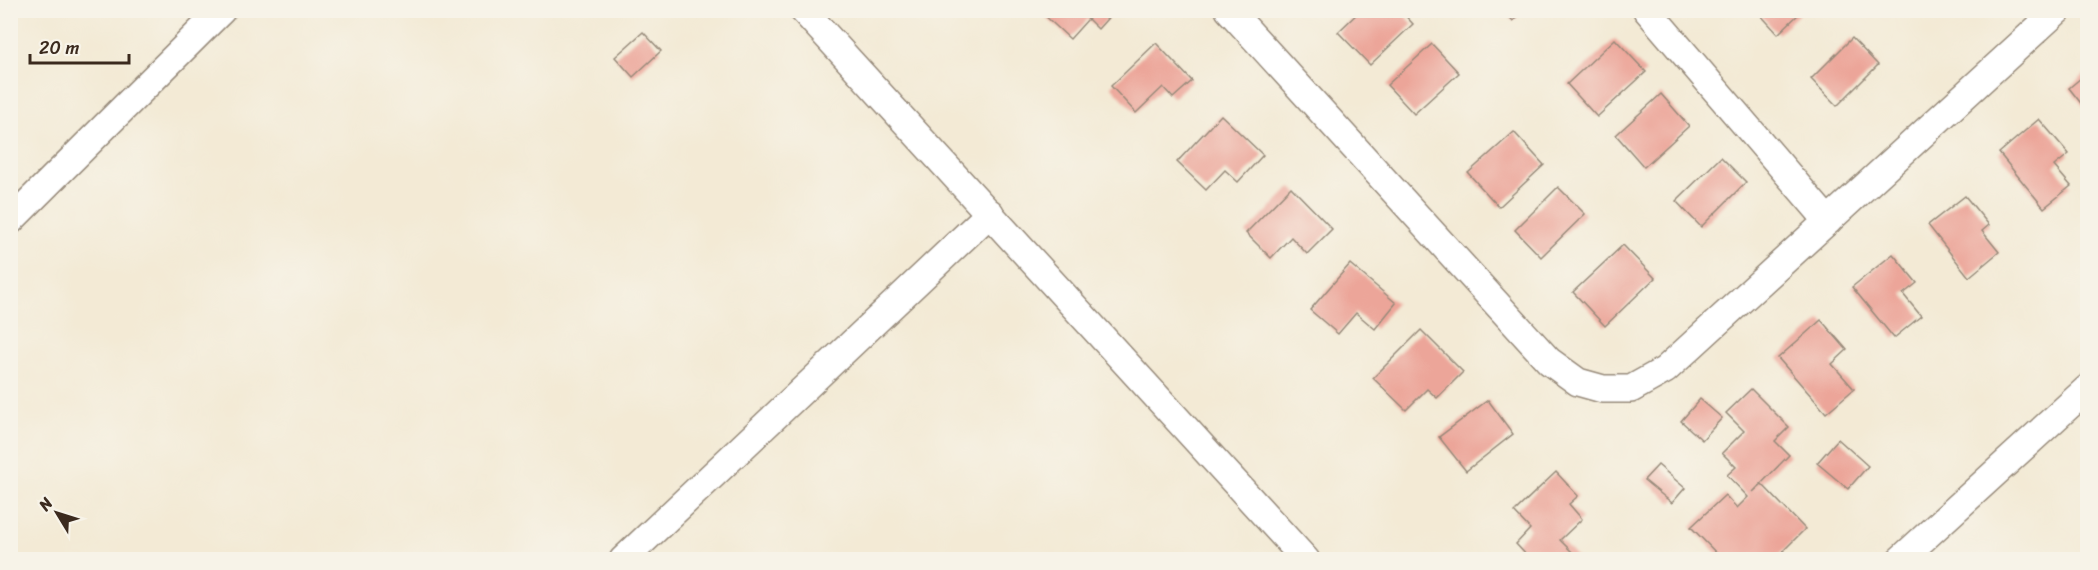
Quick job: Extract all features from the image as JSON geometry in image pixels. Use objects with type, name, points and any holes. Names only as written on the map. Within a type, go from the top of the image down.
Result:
[{"type":"street","points":[[10,221],[222,10]]},
{"type":"street","points":[[803,10],[1306,560]]},
{"type":"street","points":[[1229,10],[1549,361],[1578,382],[1603,389],[1631,389],[1665,370],[2058,10]]},
{"type":"street","points":[[1647,10],[1828,221]]},
{"type":"street","points":[[623,560],[990,213]]},
{"type":"street","points":[[1900,560],[2088,388]]},
{"type":"building","points":[[1044,10],[1115,10],[1098,29],[1088,19],[1070,39],[1042,13]]},
{"type":"building","points":[[1361,10],[1400,10],[1413,24],[1370,65],[1338,32]]},
{"type":"building","points":[[1503,10],[1524,10],[1513,21]]},
{"type":"building","points":[[1756,10],[1803,10],[1778,34]]},
{"type":"building","points":[[643,32],[661,51],[633,77],[615,57]]},
{"type":"building","points":[[1852,38],[1878,65],[1837,106],[1811,79]]},
{"type":"building","points":[[1615,39],[1646,72],[1597,117],[1567,84]]},
{"type":"building","points":[[1156,43],[1192,81],[1173,98],[1163,87],[1136,113],[1111,86]]},
{"type":"building","points":[[1432,44],[1459,73],[1414,114],[1387,85]]},
{"type":"building","points":[[2088,72],[2088,112],[2069,88]]},
{"type":"building","points":[[1661,94],[1689,126],[1644,167],[1616,135]]},
{"type":"building","points":[[1221,115],[1263,155],[1238,182],[1225,170],[1206,190],[1177,162]]},
{"type":"building","points":[[2039,119],[2069,154],[2054,166],[2071,186],[2044,208],[1999,153]]},
{"type":"building","points":[[1514,132],[1544,165],[1499,207],[1468,173]]},
{"type":"building","points":[[1721,157],[1746,182],[1701,227],[1676,201]]},
{"type":"building","points":[[1291,187],[1332,229],[1307,254],[1291,237],[1271,258],[1246,233]]},
{"type":"building","points":[[1558,187],[1585,214],[1541,257],[1515,230]]},
{"type":"building","points":[[1965,196],[1989,225],[1982,231],[1999,252],[1969,277],[1928,225]]},
{"type":"building","points":[[1623,245],[1655,278],[1605,326],[1573,292]]},
{"type":"building","points":[[1893,254],[1917,283],[1903,294],[1921,316],[1894,338],[1852,287]]},
{"type":"building","points":[[1350,264],[1396,303],[1375,329],[1356,313],[1338,334],[1310,310]]},
{"type":"building","points":[[1821,320],[1847,350],[1832,364],[1854,389],[1826,413],[1778,358]]},
{"type":"building","points":[[1421,330],[1463,372],[1437,398],[1427,389],[1406,410],[1373,378]]},
{"type":"building","points":[[1751,389],[1789,427],[1775,441],[1789,455],[1753,492],[1762,484],[1805,529],[1774,560],[1723,560],[1691,527],[1725,495],[1737,508],[1748,497],[1727,475],[1736,467],[1722,453],[1744,431],[1726,413]]},
{"type":"building","points":[[1700,399],[1722,418],[1702,440],[1681,421]]},
{"type":"building","points":[[1488,400],[1513,434],[1466,471],[1439,437]]},
{"type":"building","points":[[1838,439],[1868,466],[1848,489],[1817,463]]},
{"type":"building","points":[[1658,465],[1685,488],[1672,503],[1644,480]]},
{"type":"building","points":[[1556,472],[1578,496],[1569,504],[1582,519],[1560,540],[1578,558],[1576,560],[1531,560],[1516,544],[1530,529],[1514,512]]}]
